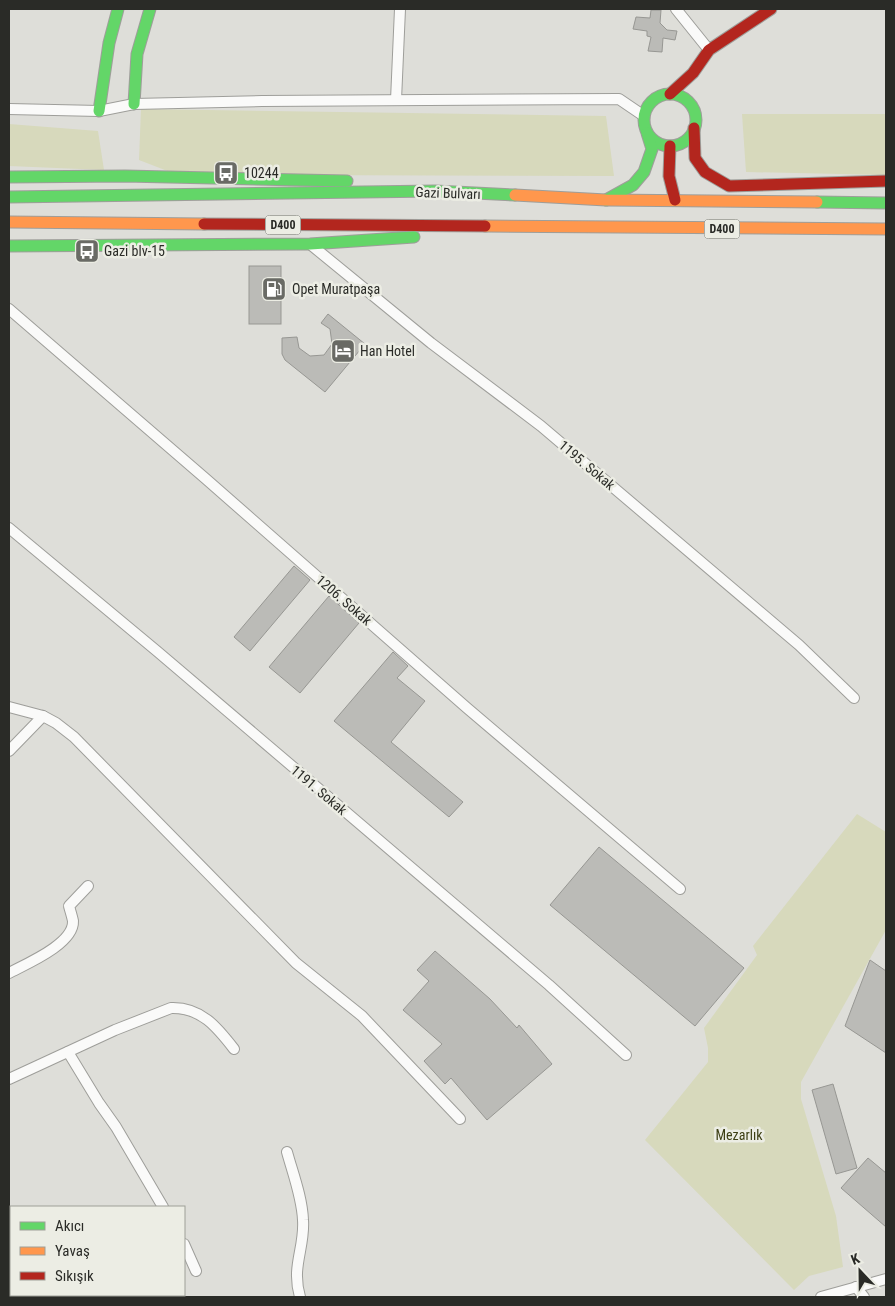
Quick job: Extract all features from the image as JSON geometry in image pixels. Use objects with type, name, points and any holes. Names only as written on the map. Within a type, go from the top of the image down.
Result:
[{"type":"main road","points":[[99,111],[108,44],[118,9]]},
{"type":"main road","points":[[134,104],[137,54],[150,9]]},
{"type":"main road","points":[[606,200],[633,185],[644,172],[652,149],[644,124],[644,116],[647,107],[653,100],[670,94],[693,73],[709,50],[771,9]]},
{"type":"main road","points":[[693,73],[690,88],[694,112],[695,158],[705,172],[728,186],[886,181]]},
{"type":"main road","points":[[670,94],[685,99],[694,112]]},
{"type":"main road","points":[[648,133],[653,140],[670,146],[685,140],[691,135],[694,128]]},
{"type":"main road","points":[[670,146],[669,176],[675,200]]},
{"type":"main road","points":[[9,177],[125,176],[340,180],[435,191]]},
{"type":"main road","name":"Gazi Bulvarı","points":[[9,197],[435,191],[606,200],[886,203]]},
{"type":"main road","name":"D400","points":[[9,222],[886,229]]},
{"type":"main road","points":[[9,246],[310,244],[557,227]]},
{"type":"street","points":[[396,100],[400,9]]},
{"type":"street","points":[[676,9],[709,50]]},
{"type":"street","points":[[9,109],[99,111],[134,104],[262,101],[619,99],[644,116]]},
{"type":"street","name":"1195. Sokak","points":[[310,244],[431,343],[541,426],[799,645],[854,698]]},
{"type":"street","name":"1206. Sokak","points":[[9,309],[467,708],[680,889]]},
{"type":"street","name":"1191. Sokak","points":[[9,528],[158,652],[549,985],[626,1055]]},
{"type":"street","points":[[9,707],[42,716],[56,723],[74,737],[296,963],[362,1016],[460,1120]]},
{"type":"street","points":[[9,751],[42,716]]},
{"type":"street","points":[[9,973],[42,957],[66,938],[73,922],[69,906],[88,886]]},
{"type":"street","points":[[9,1079],[115,1030],[171,1008],[181,1008],[200,1014],[209,1020],[234,1049]]},
{"type":"street","points":[[68,1052],[116,1127],[162,1206]]},
{"type":"street","points":[[287,1152],[299,1194],[304,1221],[297,1264],[300,1297]]},
{"type":"street","points":[[185,1246],[196,1271]]},
{"type":"street","points":[[821,1297],[886,1279]]},
{"type":"street","points":[[856,1287],[864,1297]]},
{"type":"green space","points":[[141,109],[606,116],[614,176],[273,175],[170,172],[139,160]]},
{"type":"green space","points":[[742,114],[886,114],[886,175],[746,172]]},
{"type":"green space","points":[[9,124],[98,131],[104,170],[9,166]]},
{"type":"green space","name":"Mezarlık","points":[[857,814],[886,832],[886,930],[801,1082],[801,1099],[836,1216],[843,1267],[809,1276],[794,1290],[645,1140],[708,1062],[708,1048],[704,1028],[757,955],[753,946]]},
{"type":"building","points":[[651,10],[661,10],[660,23],[667,30],[677,31],[675,40],[663,38],[662,52],[648,51],[651,37],[647,36],[647,31],[633,29],[636,17],[650,18]]},
{"type":"building","points":[[249,266],[281,266],[281,324],[249,324]]},
{"type":"building","name":"Han Hotel","points":[[328,314],[365,344],[325,392],[285,360],[282,354],[282,338],[297,337],[299,348],[310,356],[324,355],[332,344],[330,329],[321,323]]},
{"type":"building","points":[[294,566],[310,580],[250,651],[234,637]]},
{"type":"building","points":[[329,596],[359,623],[300,693],[269,667]]},
{"type":"building","points":[[393,652],[408,666],[397,678],[425,701],[391,742],[463,802],[449,817],[334,721]]},
{"type":"building","points":[[599,847],[744,968],[695,1026],[550,905]]},
{"type":"building","points":[[435,951],[490,999],[517,1028],[519,1025],[552,1064],[487,1120],[451,1078],[445,1084],[424,1061],[442,1044],[403,1010],[429,981],[417,970]]},
{"type":"building","points":[[870,960],[886,971],[886,1053],[845,1026]]},
{"type":"building","points":[[833,1084],[857,1168],[836,1174],[812,1090]]},
{"type":"building","points":[[868,1158],[886,1173],[886,1227],[841,1188]]},
{"type":"traffic: fast","points":[[99,111],[109,43],[118,9]]},
{"type":"traffic: fast","points":[[134,104],[137,54],[150,9]]},
{"type":"traffic: fast","points":[[670,94],[680,96],[688,102],[694,110],[696,120],[694,130],[688,138],[680,144],[670,146],[660,144],[652,138],[646,130],[644,120],[646,110],[652,102],[660,96],[670,94]]},
{"type":"traffic: fast","points":[[606,200],[633,185],[644,172],[652,149],[647,133]]},
{"type":"traffic: fast","points":[[9,177],[125,176],[347,181]]},
{"type":"traffic: fast","points":[[9,197],[435,191],[515,195]]},
{"type":"traffic: fast","points":[[817,202],[886,203]]},
{"type":"traffic: fast","points":[[9,246],[310,244],[414,237]]},
{"type":"traffic: slow","points":[[515,195],[606,200],[817,202]]},
{"type":"traffic: slow","points":[[9,222],[204,224]]},
{"type":"traffic: slow","points":[[485,226],[886,229]]},
{"type":"traffic: jam","points":[[670,94],[693,73],[709,50],[771,9]]},
{"type":"traffic: jam","points":[[694,128],[695,158],[705,172],[729,186],[886,181]]},
{"type":"traffic: jam","points":[[670,146],[669,176],[675,200]]},
{"type":"traffic: jam","points":[[204,224],[485,226]]},
{"type":"place","name":"10244","points":[[226,173]]},
{"type":"place","name":"Gazi blv-15","points":[[87,251]]},
{"type":"place","name":"Opet Muratpaşa","points":[[274,289]]},
{"type":"place","name":"Han Hotel","points":[[343,351]]}]
